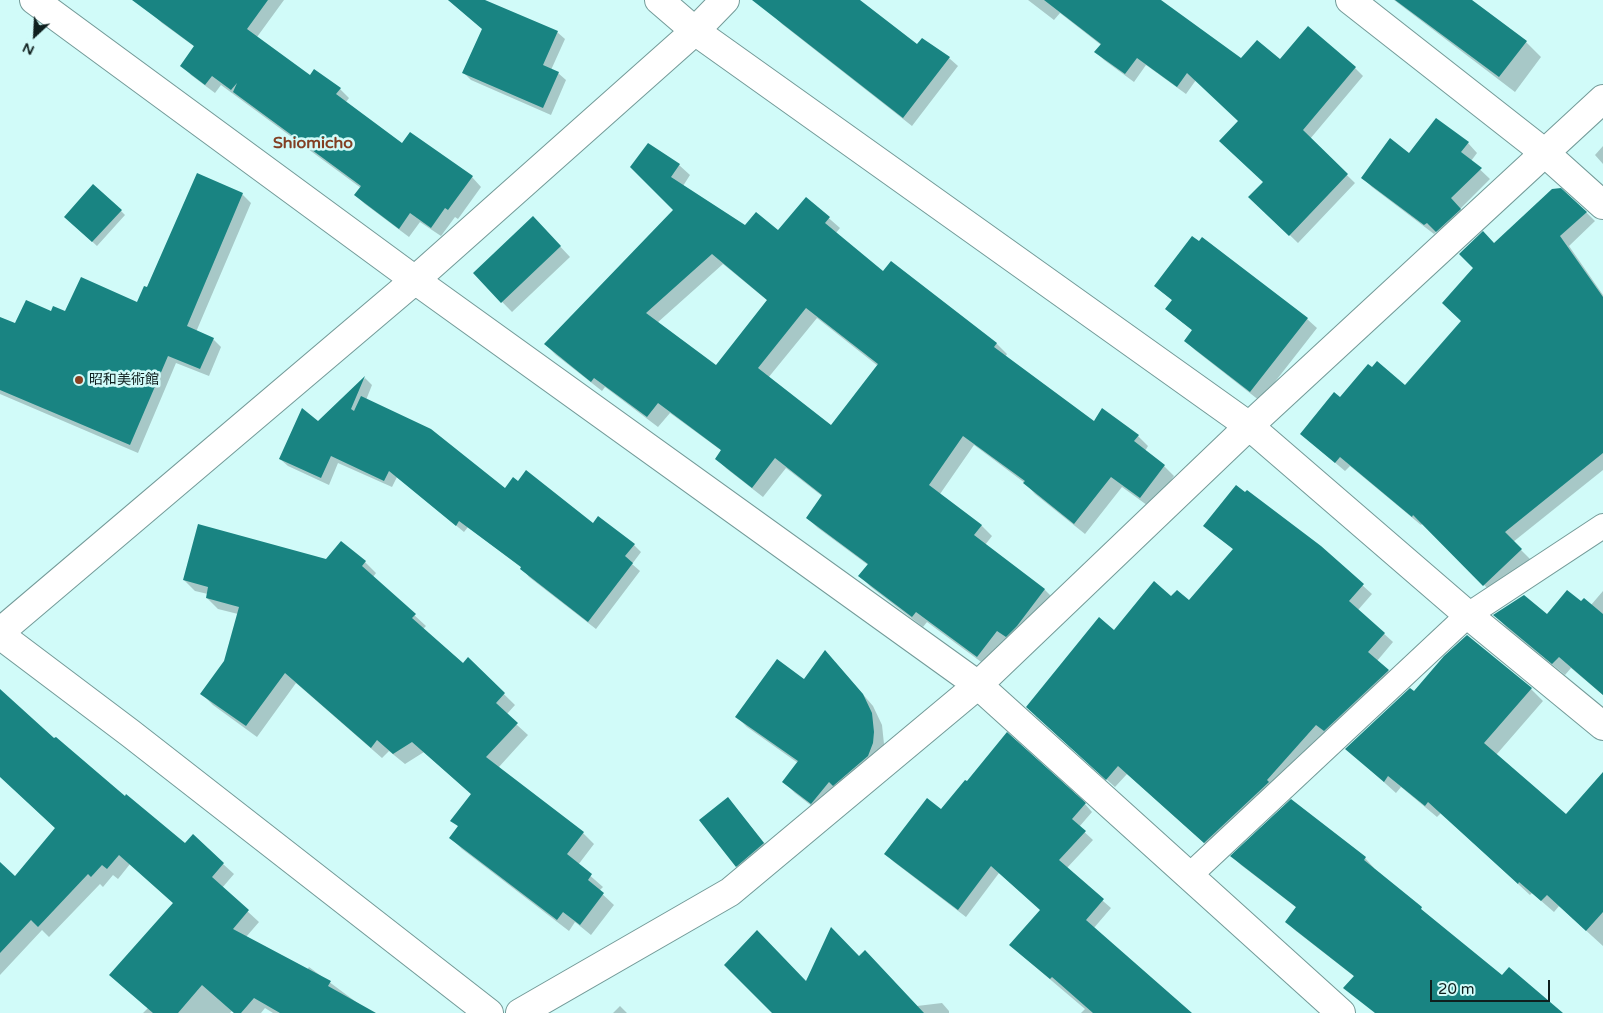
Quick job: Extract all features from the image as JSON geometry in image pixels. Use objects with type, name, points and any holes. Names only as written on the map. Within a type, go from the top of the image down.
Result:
[{"type":"street","points":[[34,0],[415,280],[978,686],[1189,876],[1330,1010]]},
{"type":"street","points":[[659,0],[694,31],[1249,426],[1468,615],[1603,726]]},
{"type":"street","points":[[489,1013],[0,633],[415,280],[694,31],[725,0]]},
{"type":"street","points":[[1350,0],[1545,154],[1603,205]]},
{"type":"street","points":[[520,1013],[730,892],[978,686],[1249,426],[1603,100]]},
{"type":"lane","points":[[1189,876],[1468,615],[1603,526]]},
{"type":"building","points":[[132,0],[268,0],[247,29],[310,75],[314,69],[341,88],[336,94],[402,143],[410,132],[473,176],[448,210],[445,208],[431,228],[410,213],[399,229],[354,195],[361,186],[233,92],[237,83],[231,90],[212,76],[205,85],[180,66],[194,46]]},
{"type":"building","points":[[448,0],[485,0],[558,31],[543,65],[559,72],[543,108],[462,73],[482,29]]},
{"type":"building","points":[[752,0],[860,0],[917,44],[922,38],[950,57],[903,118]]},
{"type":"building","points":[[1044,0],[1161,0],[1241,58],[1257,40],[1280,59],[1308,26],[1356,67],[1303,130],[1348,174],[1289,236],[1248,197],[1263,182],[1219,141],[1238,121],[1187,73],[1177,87],[1137,58],[1125,74],[1094,52],[1101,44]]},
{"type":"building","points":[[1395,0],[1472,0],[1527,41],[1499,77]]},
{"type":"building","points":[[1436,118],[1469,142],[1461,152],[1482,168],[1451,198],[1461,209],[1436,232],[1427,223],[1424,225],[1361,178],[1390,138],[1409,153]]},
{"type":"building","points":[[648,143],[680,164],[671,177],[745,225],[756,212],[778,230],[806,197],[830,217],[825,223],[883,271],[891,261],[997,343],[994,347],[1094,421],[1102,408],[1139,435],[1134,441],[1165,465],[1140,498],[1111,477],[1074,524],[1023,483],[1025,481],[963,436],[929,485],[982,525],[974,535],[1045,589],[1017,626],[1006,637],[997,631],[977,657],[916,612],[912,617],[858,576],[868,564],[806,518],[822,495],[775,458],[752,488],[715,459],[721,450],[658,403],[647,417],[594,378],[591,382],[544,344],[673,210],[630,167]],"holes":[[[712,254],[767,300],[716,365],[646,313]],[[806,308],[878,364],[831,425],[758,368]]]},
{"type":"building","points":[[197,173],[243,193],[187,326],[214,338],[200,369],[168,356],[130,445],[0,390],[0,317],[15,323],[26,300],[51,311],[53,306],[65,311],[81,277],[137,302],[144,286],[147,287]]},
{"type":"building","points":[[93,184],[122,210],[92,242],[64,217]]},
{"type":"building","points":[[1561,188],[1587,212],[1560,236],[1603,297],[1603,453],[1505,532],[1522,549],[1483,586],[1413,515],[1412,517],[1340,457],[1335,463],[1300,434],[1334,392],[1340,397],[1368,364],[1372,367],[1377,361],[1405,385],[1461,321],[1442,303],[1473,268],[1459,254],[1483,231],[1494,243],[1552,189]]},
{"type":"building","points":[[533,216],[561,246],[501,303],[473,273]]},
{"type":"building","points":[[1192,236],[1199,241],[1202,237],[1308,318],[1250,392],[1184,341],[1192,330],[1165,309],[1172,300],[1154,286]]},
{"type":"building","points":[[365,376],[351,409],[354,411],[361,396],[431,429],[505,488],[513,477],[518,481],[526,470],[593,523],[598,516],[635,544],[625,556],[633,563],[588,622],[520,569],[521,567],[459,521],[456,526],[389,471],[384,481],[331,456],[321,478],[279,459],[302,408],[318,421]]},
{"type":"building","points":[[1236,485],[1245,492],[1247,490],[1321,546],[1364,584],[1349,601],[1385,633],[1368,652],[1389,670],[1324,731],[1316,725],[1267,780],[1269,782],[1204,843],[1118,766],[1106,780],[1026,707],[1099,617],[1114,630],[1154,581],[1171,596],[1177,590],[1189,600],[1233,549],[1203,526]]},
{"type":"building","points":[[198,524],[326,559],[341,541],[366,561],[362,566],[416,614],[412,618],[463,663],[468,657],[505,693],[496,703],[518,723],[486,757],[584,832],[567,854],[592,874],[588,880],[604,893],[580,925],[563,912],[557,920],[449,838],[458,826],[450,821],[471,794],[412,742],[393,754],[377,740],[371,748],[285,673],[246,726],[200,694],[224,661],[239,607],[206,598],[208,587],[183,580]]},
{"type":"building","points":[[1567,590],[1581,601],[1584,598],[1603,614],[1603,695],[1559,657],[1552,664],[1493,615],[1524,595],[1547,614]]},
{"type":"building","points":[[1467,635],[1532,688],[1484,743],[1566,814],[1603,772],[1603,912],[1586,931],[1547,895],[1541,901],[1519,882],[1518,884],[1428,802],[1425,806],[1388,776],[1384,782],[1345,749],[1410,688],[1414,691],[1444,656]]},
{"type":"building","points":[[825,650],[863,694],[872,713],[873,743],[868,756],[833,786],[829,782],[811,804],[782,782],[798,761],[735,717],[777,659],[804,679]]},
{"type":"building","points":[[0,689],[54,738],[56,737],[125,796],[126,794],[185,843],[193,834],[224,863],[212,877],[249,910],[233,929],[331,981],[328,986],[376,1013],[280,1013],[254,998],[241,1013],[234,1013],[202,985],[178,1013],[153,1013],[109,975],[173,903],[119,855],[107,869],[102,865],[91,877],[88,874],[38,927],[31,920],[0,953],[0,862],[15,876],[55,828],[0,777]]},
{"type":"building","points":[[1007,732],[1086,803],[1072,819],[1086,831],[1059,860],[1104,899],[1086,920],[1192,1013],[1093,1013],[1052,977],[1050,979],[1009,945],[1040,910],[991,866],[958,910],[884,854],[927,798],[941,809],[965,780],[967,781]]},
{"type":"building","points":[[728,797],[764,843],[736,867],[699,820]]},
{"type":"building","points":[[1291,799],[1366,857],[1364,860],[1502,975],[1509,967],[1563,1013],[1375,1013],[1343,988],[1354,976],[1285,922],[1296,907],[1230,856]]},
{"type":"building","points":[[831,927],[859,956],[865,950],[924,1013],[772,1013],[724,965],[757,930],[806,981]]},
{"type":"place","name":"昭和美術館","points":[[79,380]]},
{"type":"district","name":"Shiomicho","points":[[313,144]]}]
